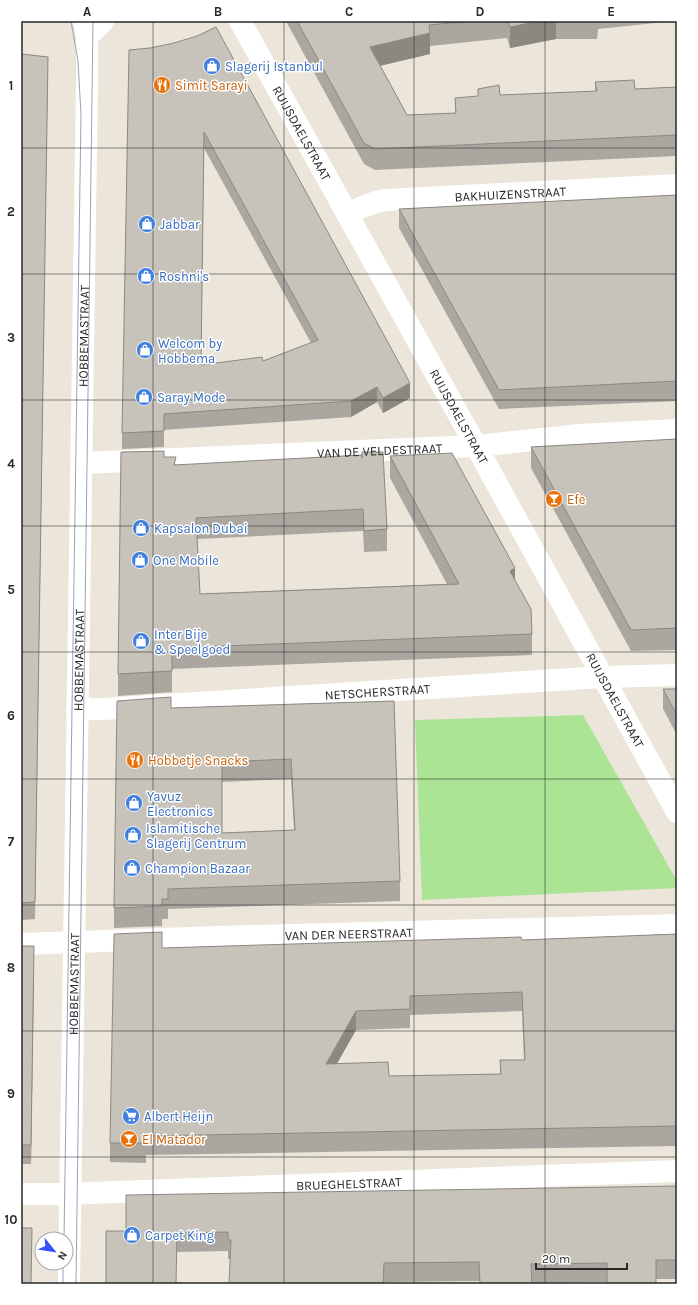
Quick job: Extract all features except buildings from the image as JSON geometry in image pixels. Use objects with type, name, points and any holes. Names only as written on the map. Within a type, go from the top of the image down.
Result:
[{"type":"street","points":[[81,26],[103,21]]},
{"type":"street","name":"RUIJSDAELSTRAAT","points":[[240,21],[677,812]]},
{"type":"street","name":"HOBBEMASTRAAT","points":[[69,1284],[82,463],[81,26]]},
{"type":"street","name":"BAKHUIZENSTRAAT","points":[[347,214],[367,204],[386,200],[677,185]]},
{"type":"street","name":"VAN DE VELDESTRAAT","points":[[82,463],[476,446],[580,435],[677,430]]},
{"type":"street","name":"NETSCHERSTRAAT","points":[[77,709],[103,709],[602,677],[677,675]]},
{"type":"street","name":"VAN DER NEERSTRAAT","points":[[21,944],[210,937],[677,925]]},
{"type":"street","name":"BRUEGHELSTRAAT","points":[[21,1194],[70,1194],[677,1171]]},
{"type":"green space","points":[[583,715],[677,881],[677,888],[422,900],[415,720]]},
{"type":"tram line","points":[[64,1231],[81,115],[78,61],[71,21]]},
{"type":"tram line","points":[[76,1284],[93,21]]},
{"type":"tram line","points":[[63,1271],[63,1284]]},
{"type":"place","name":"Slagerij Istanbul","points":[[212,66]]},
{"type":"place","name":"Simit Sarayi","points":[[162,85]]},
{"type":"place","name":"Jabbar","points":[[147,224]]},
{"type":"place","name":"Roshni's","points":[[146,276]]},
{"type":"place","name":"Welcom by Hobbema","points":[[145,350]]},
{"type":"place","name":"Saray Mode","points":[[144,397]]},
{"type":"place","name":"Efe","points":[[554,499]]},
{"type":"place","name":"Kapsalon Dubai","points":[[141,528]]},
{"type":"place","name":"One Mobile","points":[[140,560]]},
{"type":"place","name":"Inter Bije & Speelgoed","points":[[141,641]]},
{"type":"place","name":"Hobbetje Snacks","points":[[135,760]]},
{"type":"place","name":"Yavuz Electronics","points":[[134,803]]},
{"type":"place","name":"Islamitische Slagerij Centrum","points":[[133,835]]},
{"type":"place","name":"Champion Bazaar","points":[[132,868]]},
{"type":"place","name":"Albert Heijn","points":[[131,1116]]},
{"type":"place","name":"El Matador","points":[[129,1139]]},
{"type":"place","name":"Carpet King","points":[[132,1235]]}]
